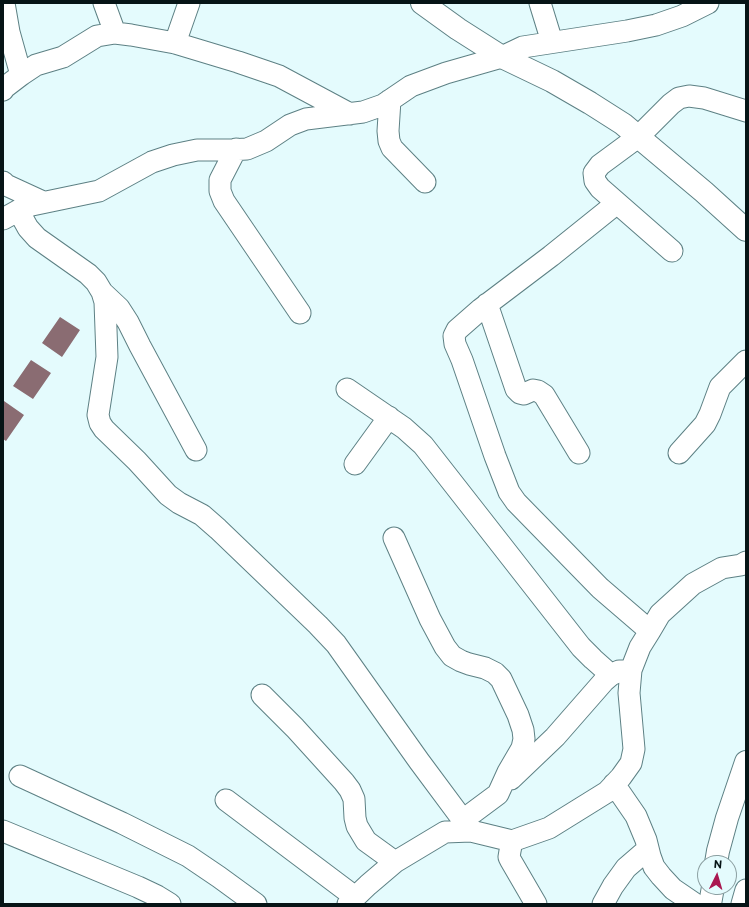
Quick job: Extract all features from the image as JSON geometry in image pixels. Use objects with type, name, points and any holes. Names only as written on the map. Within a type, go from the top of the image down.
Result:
[{"type":"highway","points":[[422,3],[458,29],[502,57],[552,81],[622,124],[704,192],[746,230]]},
{"type":"highway","points":[[717,855],[727,818],[746,762]]},
{"type":"street","points":[[4,3],[9,32],[21,75]]},
{"type":"street","points":[[104,3],[115,33]]},
{"type":"street","points":[[176,43],[189,3]]},
{"type":"street","points":[[540,3],[552,42]]},
{"type":"street","points":[[3,219],[32,204],[99,191],[152,162],[197,150],[247,149],[266,141],[290,125],[306,119],[363,112],[383,106],[411,86],[446,73],[502,57],[522,47],[627,31],[656,25],[682,16],[708,3]]},
{"type":"street","points":[[3,90],[36,65],[63,57],[97,36],[115,33],[176,43],[279,76],[350,114]]},
{"type":"street","points":[[672,251],[600,188],[595,181],[594,173],[600,164],[638,137],[679,98],[689,96],[704,98],[746,111]]},
{"type":"street","points":[[390,100],[388,131],[389,141],[392,148],[425,182]]},
{"type":"street","points":[[236,150],[220,180],[220,191],[224,201],[300,313]]},
{"type":"street","points":[[3,182],[6,185],[43,202]]},
{"type":"street","points":[[617,203],[551,256],[487,304],[457,330],[454,336],[455,344],[462,360],[494,456],[509,492],[526,514],[600,588],[650,631]]},
{"type":"street","points":[[21,209],[23,219],[28,228],[37,238],[88,274],[96,282],[102,292],[105,302],[107,357],[98,415],[100,423],[104,429],[137,461],[168,495],[202,515],[218,529],[336,644],[467,826],[512,841],[549,828],[607,792],[621,777],[631,763],[634,749],[629,693],[631,670],[640,647],[660,614],[693,584],[722,568],[741,565],[746,562]]},
{"type":"street","points":[[102,292],[119,308],[128,322],[196,450]]},
{"type":"street","points":[[487,304],[516,389],[520,393],[524,394],[533,390],[538,390],[544,394],[578,453]]},
{"type":"street","points":[[679,453],[705,424],[720,388],[746,361]]},
{"type":"street","points":[[347,388],[404,428],[423,445],[581,647],[611,675]]},
{"type":"street","points":[[355,464],[389,417]]},
{"type":"street","points":[[226,800],[352,901],[395,862],[445,832],[467,826],[498,794],[508,772],[522,748],[524,739],[523,730],[518,715],[501,679],[495,673],[485,668],[461,661],[452,656],[445,647],[430,620],[394,538]]},
{"type":"street","points":[[499,791],[555,737],[604,681],[619,671],[631,670]]},
{"type":"street","points":[[262,694],[344,782],[354,799],[357,826],[366,840],[395,862]]},
{"type":"street","points":[[20,776],[122,823],[188,856],[219,876],[256,904]]},
{"type":"street","points":[[614,784],[636,816],[646,840],[654,867],[674,889],[695,904]]},
{"type":"street","points":[[3,831],[138,886],[170,904]]},
{"type":"street","points":[[512,841],[510,851],[511,861],[536,904]]},
{"type":"street","points":[[603,904],[613,886],[626,868],[648,849]]},
{"type":"street","points":[[742,904],[746,890]]},
{"type":"building","points":[[60,317],[80,330],[62,357],[42,343]]},
{"type":"building","points":[[31,360],[51,373],[33,399],[13,386]]},
{"type":"building","points":[[4,401],[24,415],[6,441],[3,439]]}]
